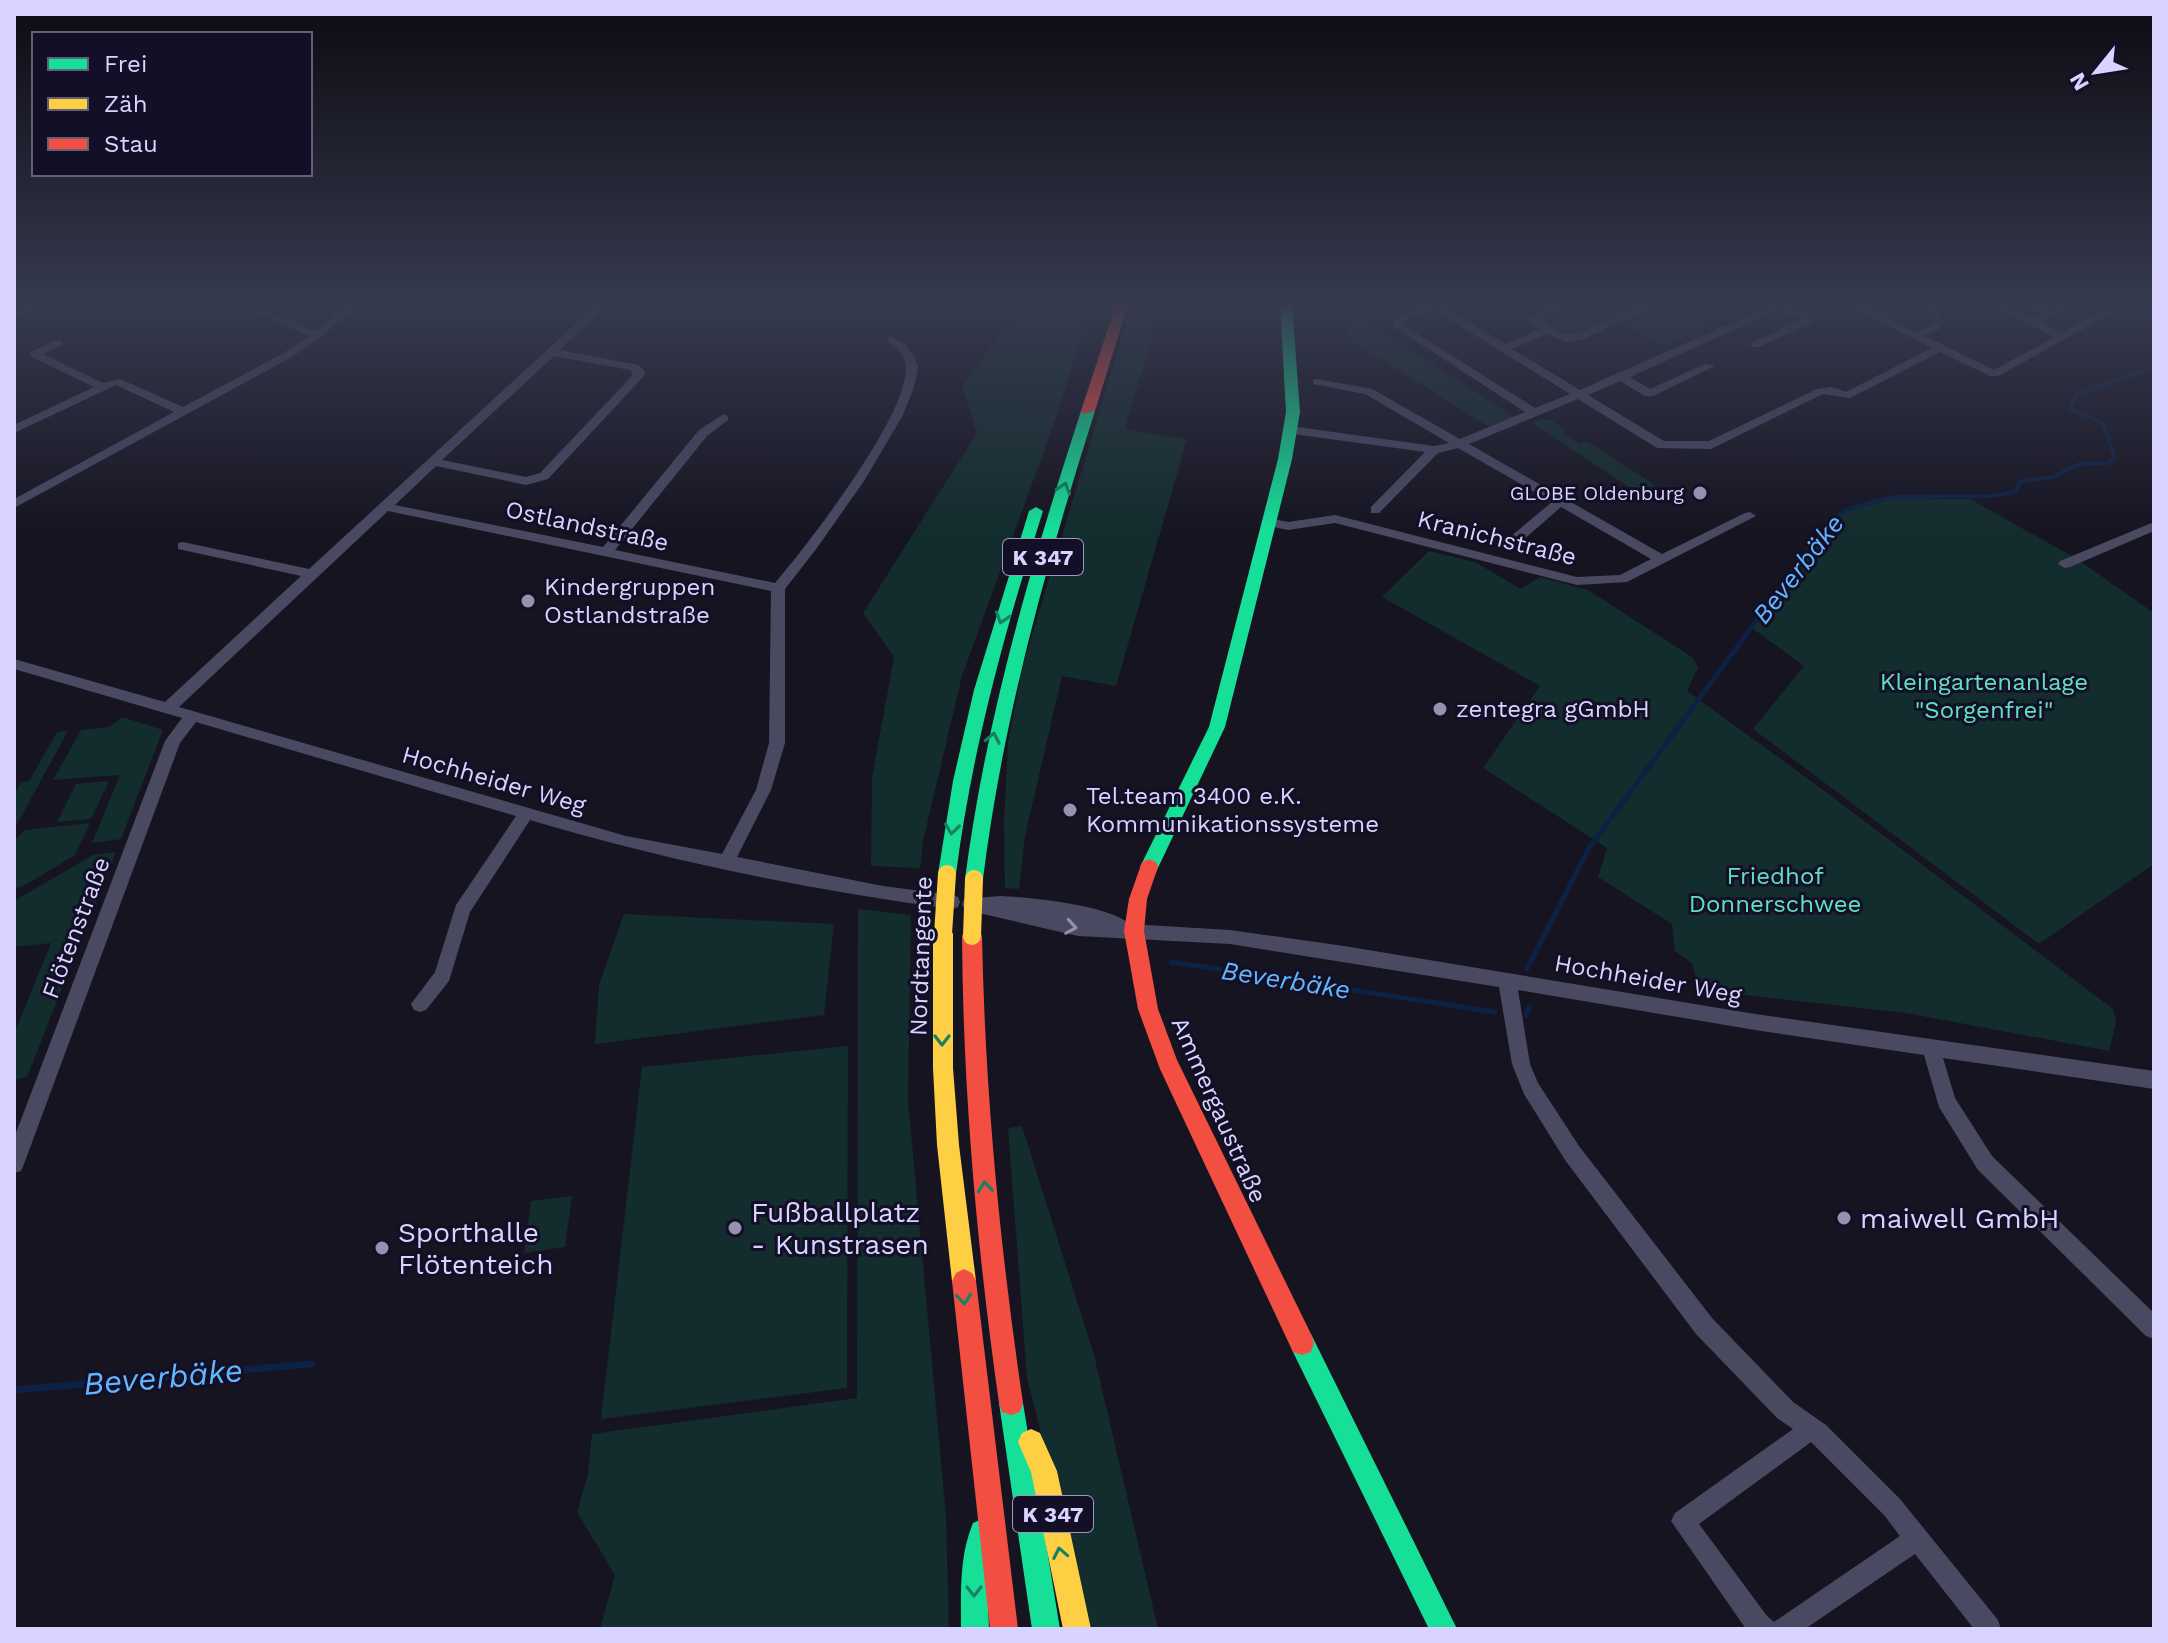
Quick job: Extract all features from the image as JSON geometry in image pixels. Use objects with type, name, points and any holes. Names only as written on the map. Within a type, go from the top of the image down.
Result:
[{"type":"main road","name":"Nordtangente","points":[[1004,1629],[948,1145],[943,1068],[943,934],[947,874],[966,748],[985,667],[1079,381]]},
{"type":"main road","name":"Nordtangente","points":[[1046,1629],[988,1222],[976,1103],[972,936],[974,879],[980,815],[1000,703],[1099,381]]},
{"type":"main road","name":"Ammergaustraße","points":[[1291,381],[1290,430],[1217,727],[1151,861],[1138,899],[1134,931],[1148,1009],[1167,1062],[1251,1241],[1443,1629]]},
{"type":"main road","name":"K 347","points":[[1013,1404],[1044,1471],[1077,1629]]},
{"type":"main road","name":"K 347","points":[[975,1629],[974,1581],[988,1499]]},
{"type":"street","points":[[89,381],[100,386]]},
{"type":"street","points":[[14,429],[116,381],[183,412]]},
{"type":"street","points":[[14,504],[238,381]]},
{"type":"street","points":[[168,708],[521,381]]},
{"type":"street","points":[[434,462],[526,481],[535,480],[544,476],[634,381]]},
{"type":"street","points":[[726,863],[767,784],[774,764],[777,743],[778,588],[801,564],[902,406],[910,381]]},
{"type":"street","points":[[1484,381],[1534,413]]},
{"type":"street","points":[[1556,381],[1661,445],[1711,445],[1821,391],[1832,390],[1846,396],[1876,381]]},
{"type":"street","points":[[1290,430],[1434,450],[1458,444],[1612,381]]},
{"type":"street","points":[[1627,381],[1649,394],[1678,381]]},
{"type":"street","points":[[1317,382],[1368,391],[1663,560]]},
{"type":"street","points":[[606,552],[703,433],[724,418]]},
{"type":"street","points":[[1375,510],[1434,450]]},
{"type":"street","points":[[1509,545],[1560,501]]},
{"type":"street","name":"Ostlandstraße","points":[[386,507],[778,588]]},
{"type":"street","name":"Kranichstraße","points":[[1269,522],[1288,526],[1335,519],[1508,566],[1587,582],[1622,579],[1750,516]]},
{"type":"street","points":[[2065,564],[2150,531]]},
{"type":"street","points":[[183,546],[311,574]]},
{"type":"street","name":"Hochheider Weg","points":[[14,664],[626,842],[726,863],[883,893],[970,904],[1078,929],[1246,939],[1507,979],[1755,1022],[2154,1080]]},
{"type":"street","name":"Flötenstraße","points":[[14,1164],[173,741],[193,715]]},
{"type":"street","points":[[420,1004],[443,976],[462,910],[526,814]]},
{"type":"street","points":[[1507,979],[1521,1064],[1531,1088],[1572,1153],[1704,1326],[1776,1402],[1811,1429],[1873,1488],[1918,1538],[1989,1629]]},
{"type":"street","points":[[1931,1046],[1946,1101],[1985,1163],[2154,1328]]},
{"type":"street","points":[[1765,1629],[1758,1625],[1683,1521],[1811,1429]]},
{"type":"street","points":[[1784,1629],[1918,1538]]},
{"type":"green space","points":[[967,381],[1067,381],[962,676],[923,841],[920,868],[871,866],[872,778],[894,657],[863,613],[977,433],[962,387]]},
{"type":"green space","points":[[1109,381],[1139,381],[1125,429],[1187,439],[1116,686],[1062,676],[1025,836],[1019,889],[1005,888],[1004,823],[1008,742],[1023,665]]},
{"type":"green space","points":[[1415,381],[1459,381],[1514,417],[1489,427]]},
{"type":"green space","points":[[1551,420],[1566,430],[1562,433],[1580,444],[1587,441],[1655,485],[1638,493],[1532,423]]},
{"type":"green space","name":"Kleingartenanlage \"Sorgenfrei\"","points":[[1875,499],[1970,499],[2077,559],[2154,613],[2154,864],[2039,944],[1753,729],[1804,666],[1752,628],[1829,521],[1844,509]]},
{"type":"green space","name":"Friedhof Donnerschwee","points":[[1429,551],[1475,562],[1521,589],[1540,577],[1588,590],[1692,657],[1698,667],[1687,691],[2113,1009],[2116,1022],[2109,1051],[1906,1013],[1699,990],[1692,963],[1675,951],[1672,924],[1598,877],[1607,848],[1483,768],[1540,686],[1382,597]]},
{"type":"green space","points":[[122,717],[163,730],[121,839],[92,843],[120,775],[53,780],[81,730],[110,727]]},
{"type":"green space","points":[[68,731],[14,828],[14,795],[21,782],[29,781],[57,732]]},
{"type":"green space","points":[[109,781],[91,819],[57,822],[76,784]]},
{"type":"green space","points":[[90,823],[75,855],[22,887],[14,888],[14,840],[25,830]]},
{"type":"green space","points":[[116,852],[27,1077],[14,1080],[14,1034],[51,943],[14,947],[14,901],[93,855]]},
{"type":"green space","points":[[858,909],[911,915],[908,1100],[946,1516],[949,1629],[600,1629],[615,1575],[577,1512],[588,1474],[592,1434],[857,1398]]},
{"type":"green space","points":[[624,914],[834,924],[824,1015],[595,1044],[599,985]]},
{"type":"green space","name":"Fußballplatz - Kunstrasen","points":[[848,1046],[847,1388],[601,1419],[642,1067]]},
{"type":"green space","points":[[1022,1126],[1094,1355],[1158,1629],[1091,1629],[1027,1378],[1008,1128]]},
{"type":"green space","points":[[572,1196],[565,1247],[524,1253],[531,1201]]},
{"type":"waterway","name":"Beverbäke","points":[[1747,633],[1829,521],[1849,509],[1893,497],[1991,496],[2014,492],[2021,481],[2053,477],[2078,464],[2108,463],[2115,458],[2103,423],[2070,409],[2076,395],[2116,381]]},
{"type":"waterway","name":"Beverbäke","points":[[1527,969],[1589,848],[1749,631]]},
{"type":"waterway","name":"Beverbäke","points":[[1171,962],[1495,1012]]},
{"type":"waterway","name":"Beverbäke","points":[[1526,1016],[1530,1006]]},
{"type":"waterway","name":"Beverbäke","points":[[14,1390],[311,1364]]},
{"type":"traffic: fast","points":[[1149,867],[1217,727],[1285,459],[1293,412],[1291,381]]},
{"type":"traffic: fast","points":[[974,879],[992,758],[1005,699],[1034,584],[1088,411]]},
{"type":"traffic: fast","points":[[947,874],[961,781],[982,690],[1036,511]]},
{"type":"traffic: fast","points":[[1302,1343],[1443,1629]]},
{"type":"traffic: fast","points":[[1011,1403],[1046,1629]]},
{"type":"traffic: fast","points":[[975,1629],[974,1581],[982,1532]]},
{"type":"traffic: slow","points":[[943,934],[947,874]]},
{"type":"traffic: slow","points":[[972,936],[974,879]]},
{"type":"traffic: slow","points":[[943,934],[943,1068],[948,1145],[964,1281]]},
{"type":"traffic: slow","points":[[1031,1442],[1044,1471],[1077,1629]]},
{"type":"traffic: jam","points":[[1088,411],[1098,381]]},
{"type":"traffic: jam","points":[[1149,867],[1138,899],[1134,931],[1148,1009],[1167,1062],[1302,1343]]},
{"type":"traffic: jam","points":[[972,936],[975,1053],[983,1170],[1011,1403]]},
{"type":"traffic: jam","points":[[964,1281],[1004,1629]]},
{"type":"place","name":"GLOBE Oldenburg","points":[[1700,493]]},
{"type":"place","name":"Kindergruppen Ostlandstraße","points":[[528,601]]},
{"type":"place","name":"zentegra gGmbH","points":[[1440,709]]},
{"type":"place","name":"Tel.team 3400 e.K. Kommunikationssysteme","points":[[1070,810]]},
{"type":"place","name":"maiwell GmbH","points":[[1844,1218]]},
{"type":"place","name":"Fußballplatz - Kunstrasen","points":[[735,1228]]},
{"type":"place","name":"Sporthalle Flötenteich","points":[[382,1248]]}]
